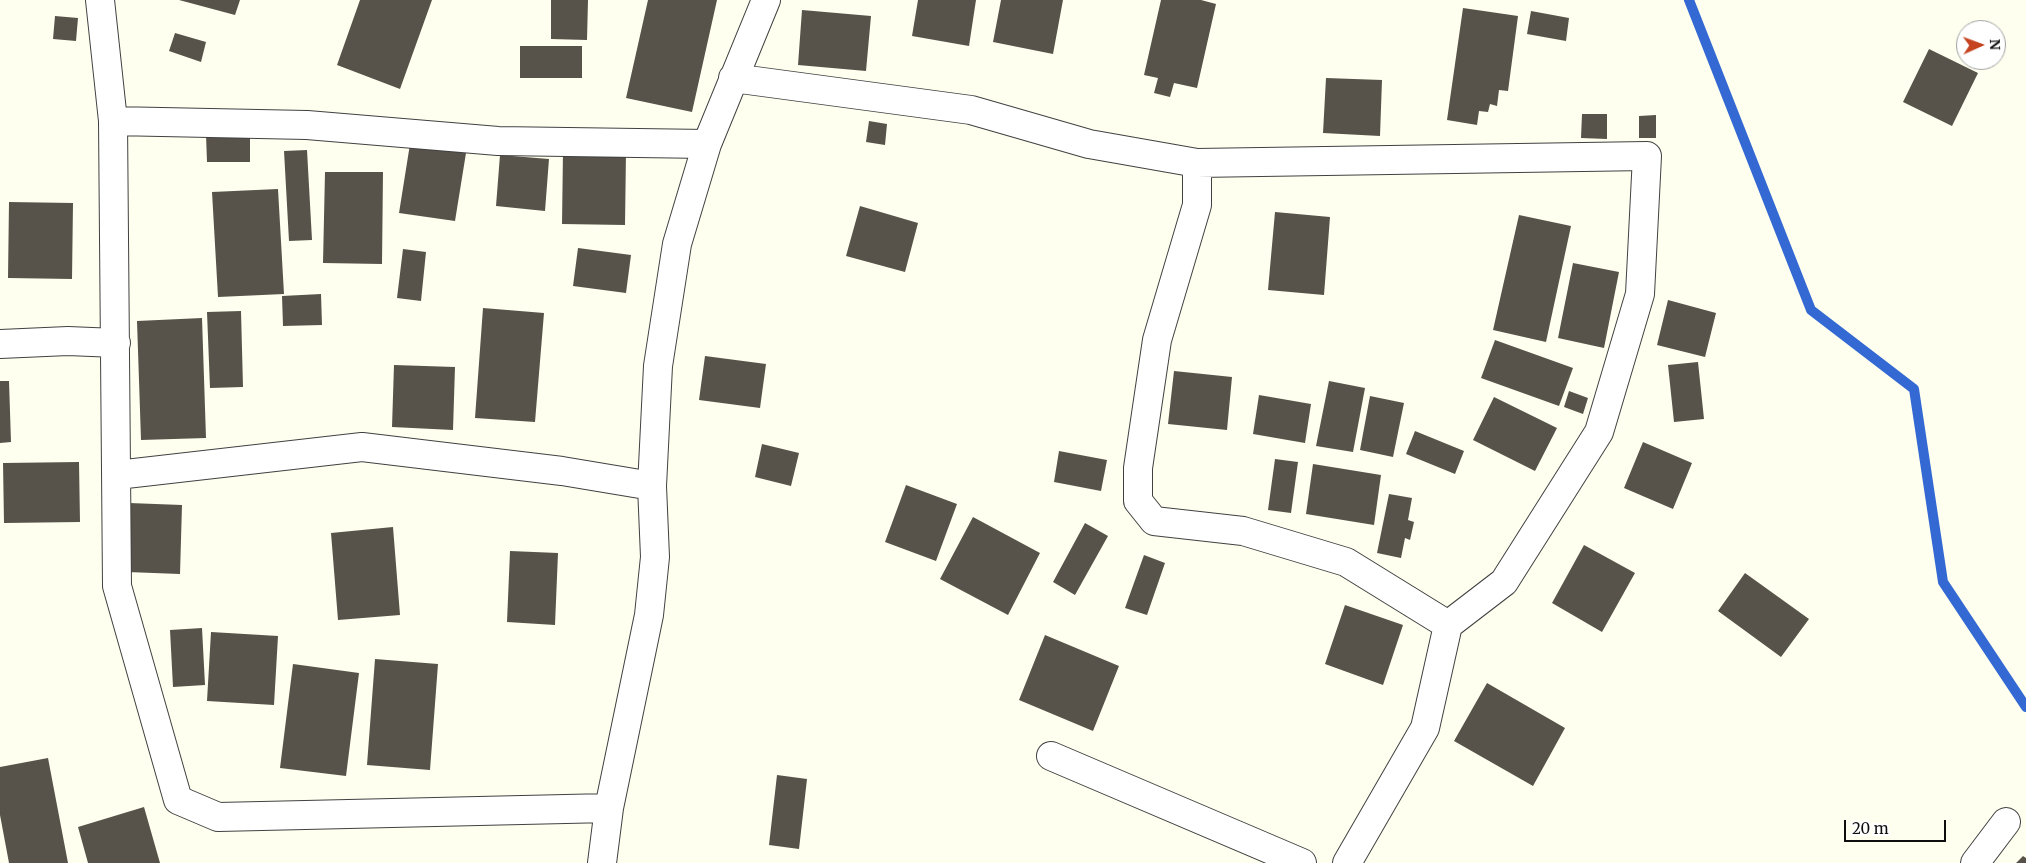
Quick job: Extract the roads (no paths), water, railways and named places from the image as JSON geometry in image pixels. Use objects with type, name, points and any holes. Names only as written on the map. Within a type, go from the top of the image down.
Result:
[{"type":"street","points":[[100,0],[113,121],[117,586],[178,800],[218,817],[609,808]]},
{"type":"street","points":[[602,863],[609,808],[649,615],[655,557],[652,486],[658,366],[678,244],[707,144],[766,0]]},
{"type":"street","points":[[733,78],[971,110],[1089,144],[1197,163],[1647,156],[1640,294],[1599,432],[1504,582],[1448,625],[1425,728],[1347,863]]},
{"type":"street","points":[[113,121],[307,125],[498,141],[707,144]]},
{"type":"street","points":[[1197,163],[1198,205],[1157,340],[1138,468],[1138,501],[1154,521],[1243,531],[1346,562],[1448,625]]},
{"type":"street","points":[[0,344],[68,341],[116,343]]},
{"type":"street","points":[[117,475],[362,448],[562,471],[652,486]]},
{"type":"street","points":[[1051,756],[1302,863]]},
{"type":"street","points":[[1975,863],[2006,822]]},
{"type":"waterway","points":[[1689,0],[1811,310],[1914,389],[1943,582],[2026,707]]}]
